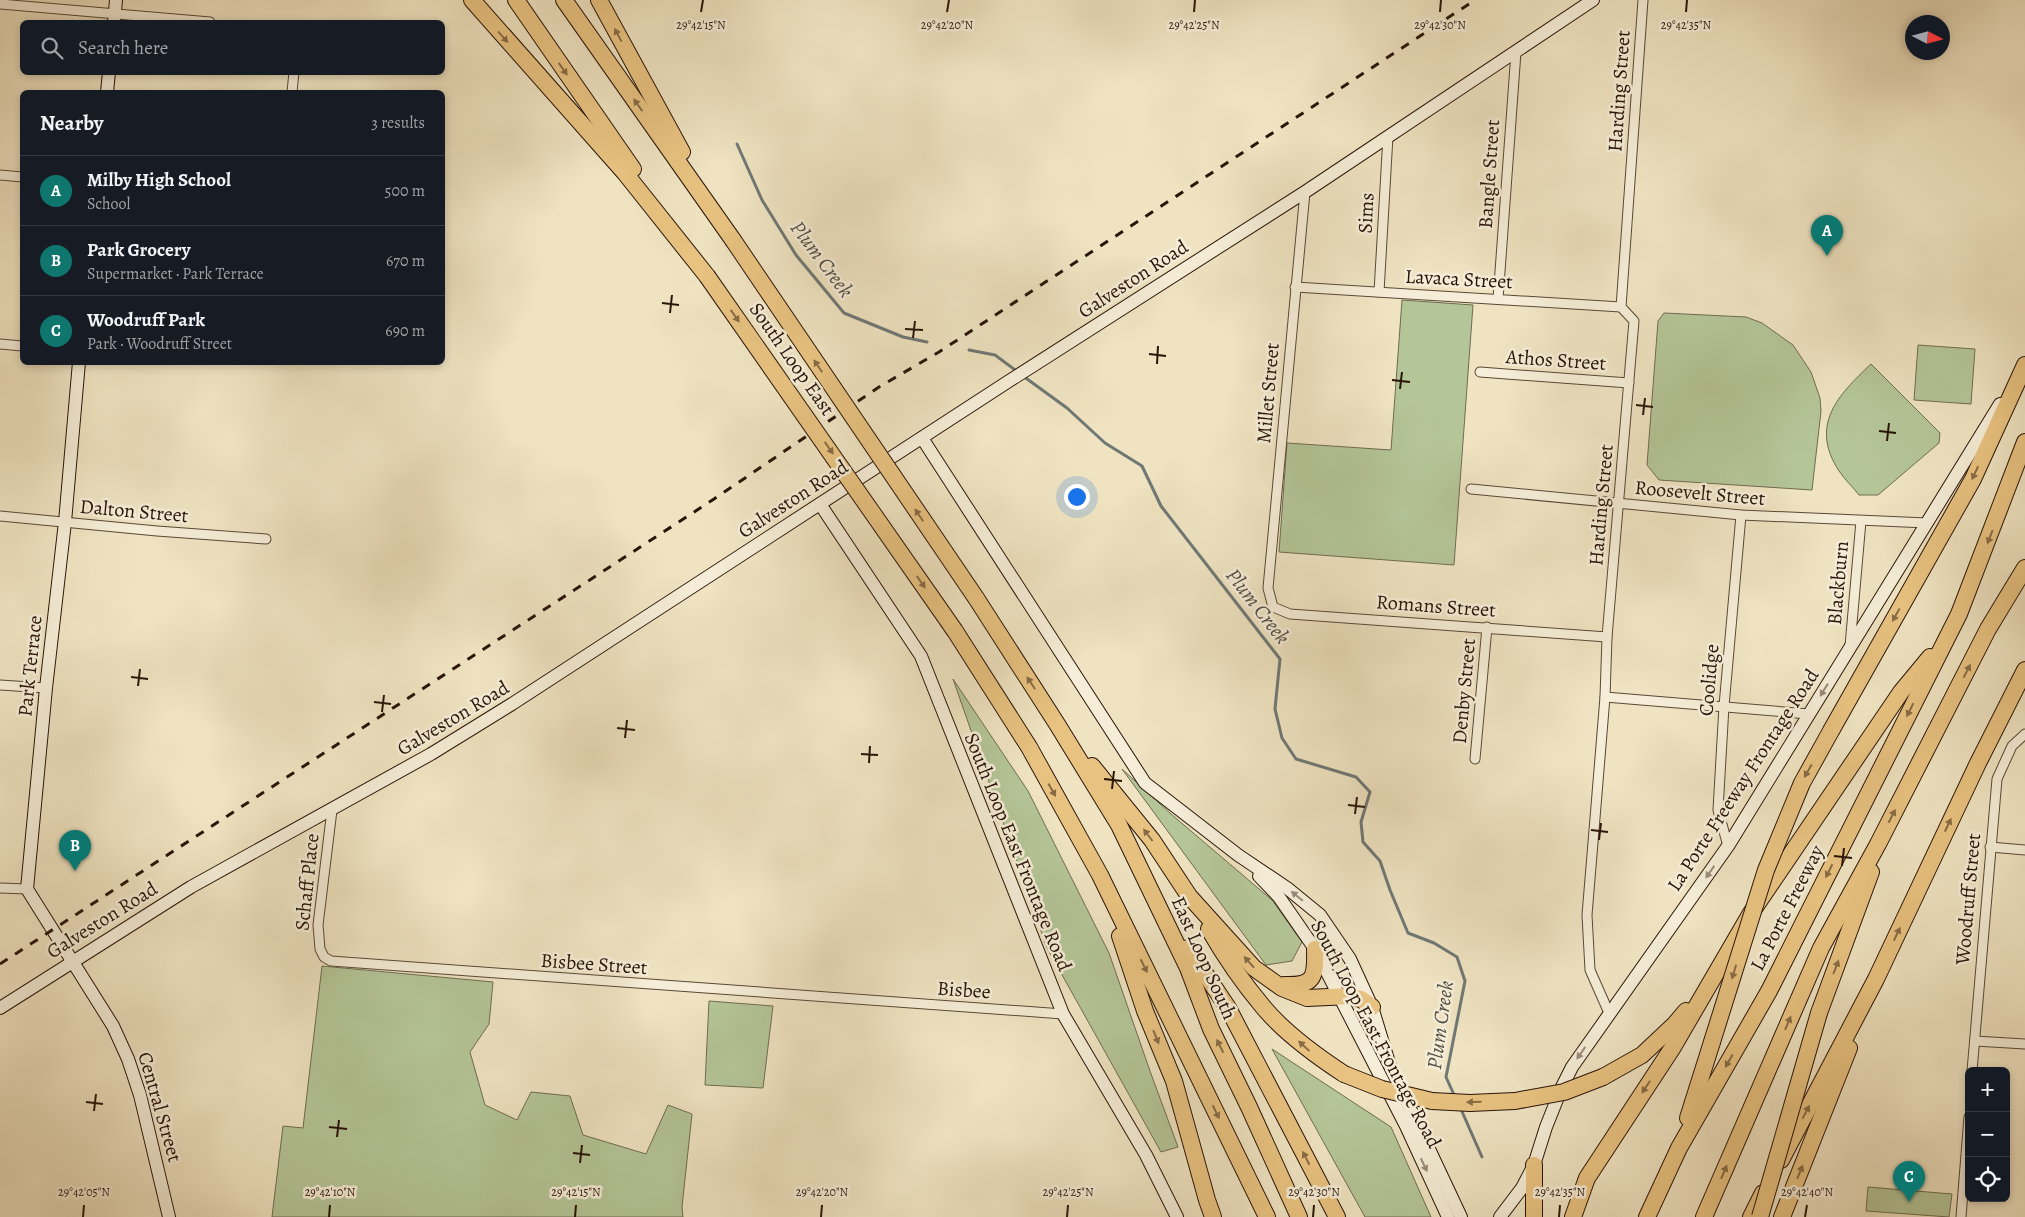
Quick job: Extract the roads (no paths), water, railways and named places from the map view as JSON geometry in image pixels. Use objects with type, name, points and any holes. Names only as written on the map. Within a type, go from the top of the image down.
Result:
[{"type":"highway","points":[[472,0],[629,171]]},
{"type":"highway","name":"South Loop East","points":[[516,0],[629,171],[707,276],[955,631],[1029,747],[1100,875]]},
{"type":"highway","points":[[564,0],[670,142]]},
{"type":"highway","points":[[599,0],[670,142]]},
{"type":"highway","name":"South Loop East","points":[[670,142],[976,598],[1057,724]]},
{"type":"highway","points":[[1679,1148],[1766,870],[1802,783],[1973,479],[2025,365]]},
{"type":"highway","name":"La Porte Freeway","points":[[1649,1214],[1679,1148],[1768,992],[1959,614],[2025,442]]},
{"type":"highway","points":[[1704,1217],[1821,948],[1878,844],[1988,629],[2025,568]]},
{"type":"highway","points":[[1573,1217],[1587,1178],[1673,1047],[1751,913],[1901,692],[1948,636]]},
{"type":"highway","points":[[1750,1217],[1876,979],[1978,762],[2025,670]]},
{"type":"highway","points":[[1057,724],[1152,840],[1227,959],[1265,1009],[1310,1051],[1344,1074],[1382,1089],[1432,1101],[1470,1103],[1525,1099],[1564,1092],[1602,1077],[1642,1055],[1675,1024],[1715,974]]},
{"type":"highway","name":"East Loop South","points":[[1057,724],[1119,825],[1188,968],[1211,1029],[1250,1107],[1299,1217]]},
{"type":"highway","points":[[1760,1217],[1818,1013],[1868,884],[1878,844]]},
{"type":"highway","points":[[1100,875],[1267,1217]]},
{"type":"highway","points":[[1100,875],[1145,1010],[1174,1081],[1213,1217]]},
{"type":"highway","points":[[1189,896],[1254,968],[1278,984],[1307,998],[1350,996],[1361,999],[1372,1007]]},
{"type":"highway","points":[[1159,907],[1228,1008],[1337,1217]]},
{"type":"highway","points":[[1278,984],[1301,985],[1306,983],[1316,967],[1315,949]]},
{"type":"highway","points":[[1782,1217],[1876,979]]},
{"type":"highway","points":[[1534,1166],[1534,1217]]},
{"type":"highway","points":[[1253,1188],[1262,1217]]},
{"type":"main road","name":"Galveston Road","points":[[0,1008],[191,888],[431,754],[512,704],[1009,381],[1305,192],[1593,0]]},
{"type":"main road","points":[[106,90],[109,75]]},
{"type":"main road","name":"Park Terrace","points":[[28,889],[46,688],[65,522],[78,365]]},
{"type":"main road","name":"La Porte Freeway Frontage Road","points":[[1501,1215],[1534,1166],[1546,1127],[1572,1067],[1728,846],[2025,365]]},
{"type":"main road","name":"South Loop East Frontage Road","points":[[922,438],[1145,783],[1238,855],[1287,888],[1320,915],[1350,959],[1372,1007],[1390,1066],[1461,1217]]},
{"type":"main road","name":"South Loop East Frontage Road","points":[[820,504],[921,656],[1063,1014],[1146,1155],[1177,1217]]},
{"type":"main road","name":"South Loop East Frontage Road","points":[[1238,855],[1279,897],[1315,949],[1406,1126],[1448,1217]]},
{"type":"main road","points":[[28,889],[72,961]]},
{"type":"main road","name":"Central Street","points":[[72,961],[113,1026],[128,1058],[140,1095],[169,1217]]},
{"type":"main road","points":[[1446,1185],[1470,1217]]},
{"type":"street","name":"Harding Street","points":[[1609,1013],[1590,970],[1587,915],[1605,697],[1607,637],[1620,503],[1634,321],[1621,307],[1643,0]]},
{"type":"street","points":[[0,4],[115,12],[191,20]]},
{"type":"street","name":"Bangle Street","points":[[1498,298],[1516,52]]},
{"type":"street","points":[[292,90],[294,75]]},
{"type":"street","name":"Sims","points":[[1379,292],[1388,136]]},
{"type":"street","points":[[0,175],[20,177]]},
{"type":"street","name":"Millet Street","points":[[1270,598],[1268,588],[1305,192]]},
{"type":"street","name":"Lavaca Street","points":[[1295,287],[1621,307]]},
{"type":"street","points":[[0,344],[20,346]]},
{"type":"street","name":"Athos Street","points":[[1480,372],[1629,383]]},
{"type":"street","name":"Roosevelt Street","points":[[1471,490],[1741,515],[1861,522],[1927,523]]},
{"type":"street","name":"Coolidge","points":[[1728,846],[1718,810],[1724,706],[1741,515]]},
{"type":"street","name":"Dalton Street","points":[[0,516],[157,532],[266,539]]},
{"type":"street","name":"Blackburn","points":[[1850,648],[1861,522]]},
{"type":"street","name":"Romans Street","points":[[1270,598],[1273,607],[1290,614],[1607,637]]},
{"type":"street","name":"Denby Street","points":[[1475,759],[1487,627]]},
{"type":"street","points":[[0,684],[46,688]]},
{"type":"street","points":[[1605,697],[1809,714]]},
{"type":"street","name":"Woodruff Street","points":[[1972,1067],[1997,779],[2012,746],[2023,736]]},
{"type":"street","name":"Schaff Place","points":[[324,956],[320,949],[318,926],[332,810]]},
{"type":"street","points":[[1990,847],[2025,850]]},
{"type":"street","points":[[0,888],[28,889]]},
{"type":"street","name":"Bisbee Street","points":[[324,956],[332,961],[344,964],[862,1000]]},
{"type":"street","name":"Bisbee","points":[[862,1000],[1063,1014]]},
{"type":"street","points":[[1975,1041],[2025,1044]]},
{"type":"street","points":[[1961,1217],[1966,1157]]},
{"type":"waterway","name":"Plum Creek","points":[[737,144],[762,200],[796,255],[844,313],[903,337],[927,342]]},
{"type":"waterway","name":"Plum Creek","points":[[969,350],[995,355],[1018,372]]},
{"type":"waterway","name":"Plum Creek","points":[[1023,376],[1067,408],[1105,443],[1142,466],[1161,506],[1280,659],[1275,709],[1282,738],[1296,759],[1356,777],[1370,792],[1361,822],[1363,842],[1380,861],[1408,933],[1434,943],[1457,957],[1465,981],[1446,1077],[1455,1097]]},
{"type":"waterway","name":"Plum Creek","points":[[1460,1107],[1482,1157]]},
{"type":"railway","points":[[0,964],[714,499],[879,387],[939,352],[1475,0]]},
{"type":"place","name":"Milby High School","points":[[1827,256]]},
{"type":"place","name":"Park Grocery","points":[[75,871]]},
{"type":"place","name":"Woodruff Park","points":[[1909,1202]]}]
